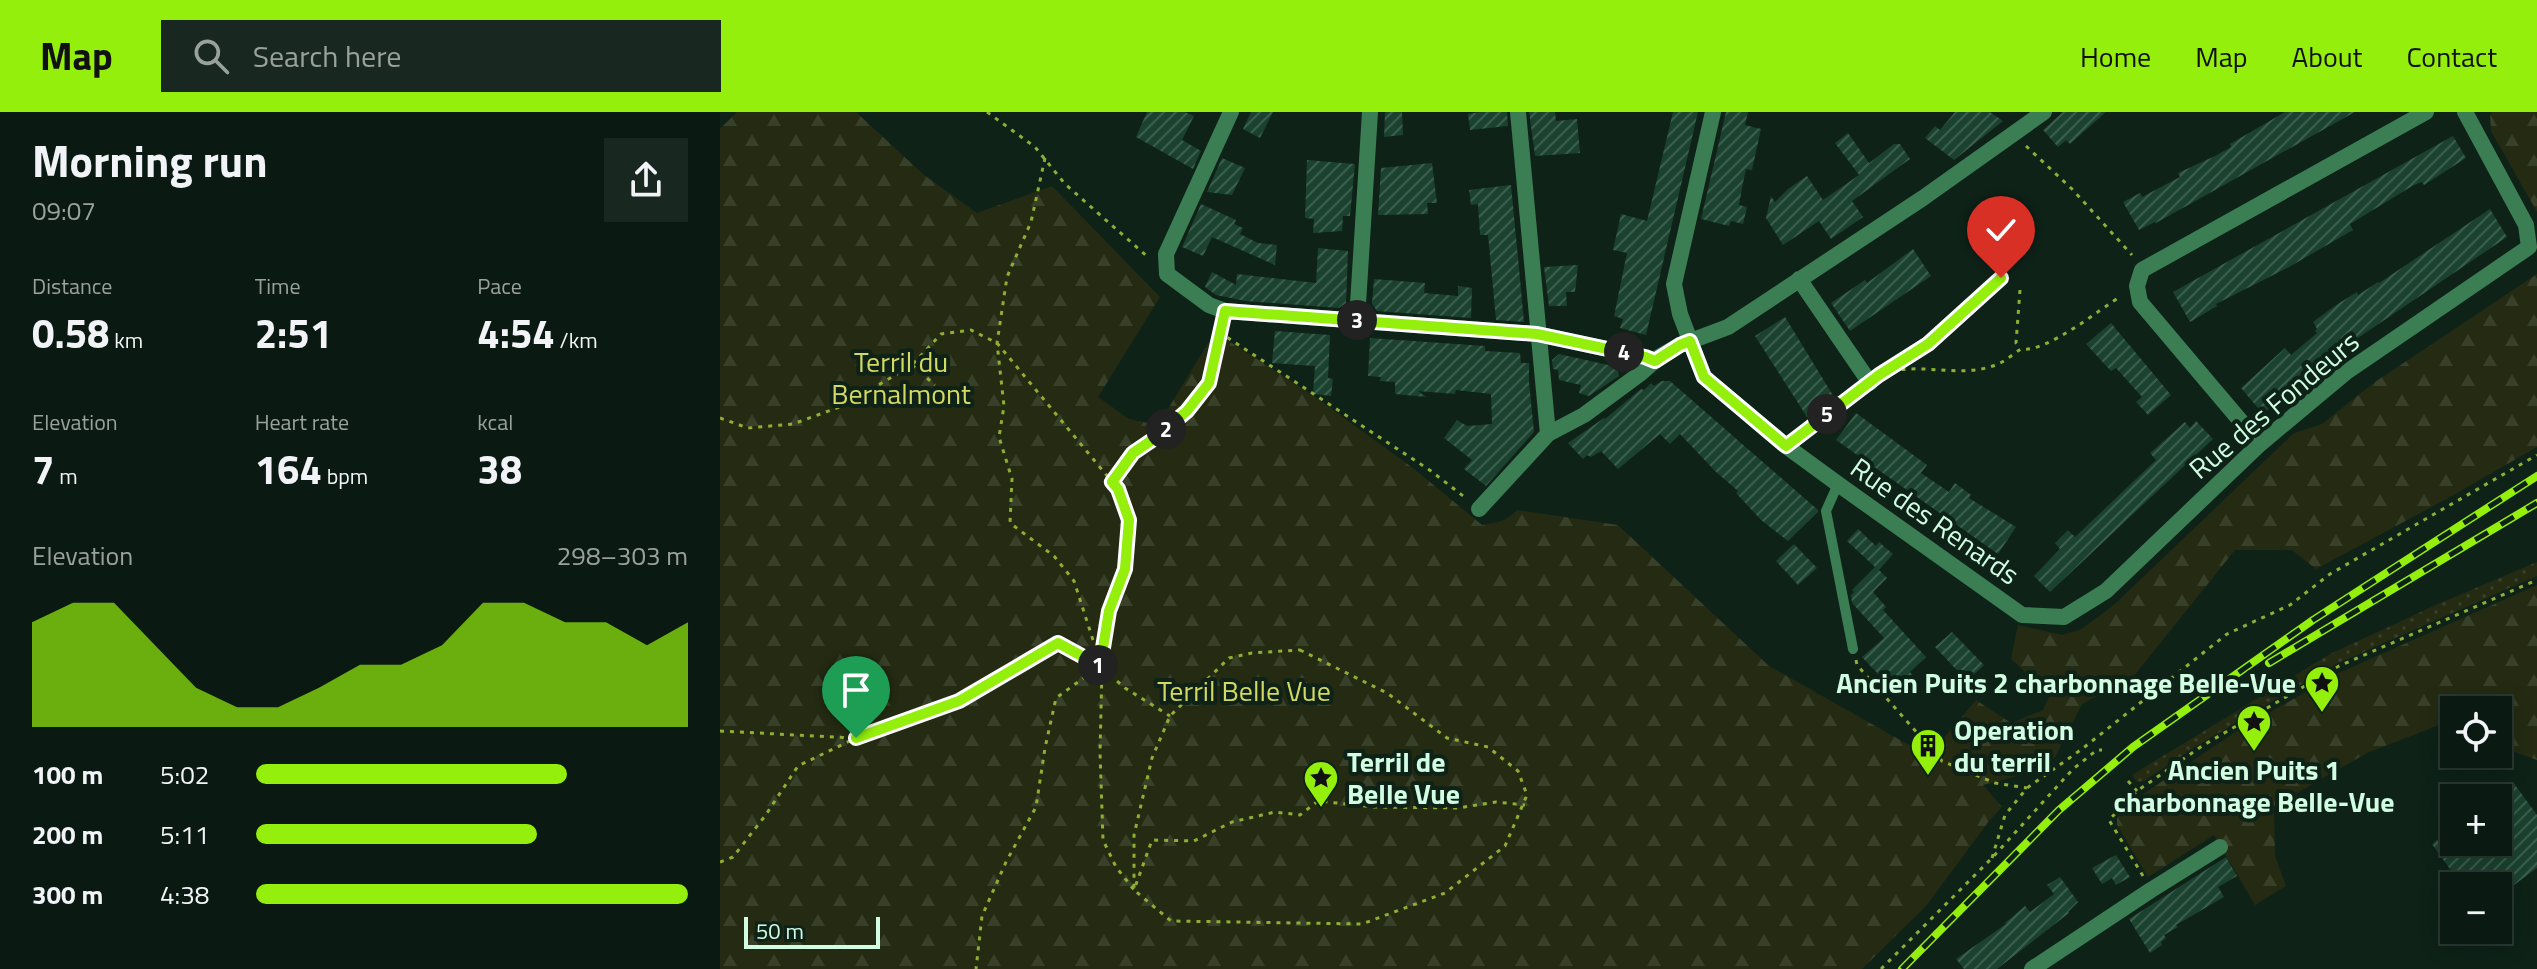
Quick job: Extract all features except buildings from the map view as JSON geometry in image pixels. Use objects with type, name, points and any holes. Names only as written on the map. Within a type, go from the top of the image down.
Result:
[{"type":"street","points":[[1231,112],[1166,254],[1167,274],[1209,305],[1225,311],[1537,334],[1655,361]]},
{"type":"street","points":[[1357,320],[1370,112]]},
{"type":"street","points":[[1518,112],[1548,434]]},
{"type":"street","name":"Rue des Renards","points":[[1713,112],[1674,284],[1680,314],[1704,377],[1786,446],[2022,615],[2064,617]]},
{"type":"street","points":[[1479,509],[1548,434],[1584,415],[1680,345],[1728,327],[2044,112]]},
{"type":"street","points":[[2260,444],[2140,302],[2139,278],[2426,112]]},
{"type":"street","name":"Rue des Fondeurs","points":[[2064,617],[2106,591],[2260,444],[2345,373],[2533,245],[2526,225],[2465,112]]},
{"type":"street","points":[[1799,279],[1870,383]]},
{"type":"street","points":[[2038,967],[2220,847]]},
{"type":"lane","points":[[1838,484],[1826,511],[1853,649]]},
{"type":"path","points":[[987,112],[1035,147],[1065,184],[1167,274]]},
{"type":"path","points":[[2001,278],[1928,344],[1879,375],[1896,369],[1965,372],[2000,363],[2021,349],[2029,350],[2047,343],[2139,278],[2128,250],[2072,189],[2014,135]]},
{"type":"path","points":[[1045,158],[1031,222],[1007,277],[997,343],[1004,406],[999,437],[1012,479],[1010,523],[1054,556],[1074,581],[1101,667]]},
{"type":"path","points":[[2020,290],[2016,343],[2021,349]]},
{"type":"path","points":[[1112,482],[1133,453],[1187,411],[1209,383],[1225,311]]},
{"type":"path","points":[[720,418],[748,428],[793,424],[845,405],[912,365],[941,334],[971,330],[997,343],[1118,489],[1129,520],[1125,569],[1109,611],[1101,667],[1103,840],[1116,867],[1134,890],[1171,921],[1362,924],[1445,893],[1505,846],[1527,795],[1518,771],[1488,747],[1447,738],[1387,693],[1300,650],[1229,658],[1170,716],[1152,758],[1134,835],[1134,890]]},
{"type":"path","points":[[1219,332],[1431,471],[1479,509]]},
{"type":"path","points":[[912,365],[935,385]]},
{"type":"path","points":[[1786,446],[1870,383]]},
{"type":"path","points":[[1992,858],[2005,815],[2027,788],[2094,740],[2227,634],[2290,605],[2330,574],[2537,455]]},
{"type":"path","points":[[2151,890],[2109,820],[2137,791],[2202,746],[2339,666],[2537,580]]},
{"type":"path","points":[[720,862],[733,857],[798,766],[856,738],[959,701],[1058,643],[1101,667],[1125,688],[1170,716]]},
{"type":"path","points":[[1853,649],[1857,665],[1942,761],[1995,783],[2027,788]]},
{"type":"path","points":[[976,969],[982,916],[1006,862],[1036,807],[1056,698],[1101,667]]},
{"type":"path","points":[[720,731],[856,738]]},
{"type":"path","points":[[1881,969],[1992,858],[2073,769],[2097,750],[2102,750]]},
{"type":"path","points":[[2128,781],[2137,791]]},
{"type":"path","points":[[1134,890],[1152,840],[1194,841],[1232,822],[1275,812],[1300,815],[1318,801],[1374,807],[1458,808],[1496,802],[1525,805]]},
{"type":"green space","name":"Terril Belle Vue","points":[[737,112],[856,112],[924,175],[977,213],[1052,186],[1160,297],[1098,397],[1129,419],[1158,425],[1215,332],[1314,396],[1413,468],[1482,525],[1506,519],[1517,510],[1618,525],[1769,666],[1923,753],[1938,745],[1976,700],[2011,723],[2043,710],[2050,695],[2011,659],[2018,625],[2062,635],[2082,629],[2115,604],[2294,433],[2322,424],[2375,382],[2537,274],[2537,447],[2316,569],[2292,550],[2235,550],[2133,677],[2082,704],[2055,757],[2041,770],[1983,785],[2002,807],[1926,906],[1862,969],[720,969],[720,129]]},
{"type":"green space","points":[[2492,112],[2537,112],[2537,212],[2491,131]]},
{"type":"green space","points":[[2537,562],[2537,576],[2336,664],[2195,747],[2144,781],[2137,782],[2132,775],[2330,654]]},
{"type":"green space","points":[[2537,585],[2537,760],[2512,751],[2512,696],[2440,696],[2440,725],[2367,753],[2274,806],[2275,856],[2286,886],[2255,905],[2214,835],[2148,877],[2117,825],[2117,818],[2139,797],[2237,731],[2341,672]]},
{"type":"railway","points":[[1902,969],[2059,810],[2133,747],[2313,620],[2537,476]]},
{"type":"railway","points":[[2269,663],[2537,503]]},
{"type":"place","name":"Ancien Puits 2 charbonnage Belle-Vue","points":[[2322,714]]},
{"type":"place","name":"Ancien Puits 1 charbonnage Belle-Vue","points":[[2254,753]]},
{"type":"place","name":"Operation du terril","points":[[1928,777]]},
{"type":"place","name":"Terril de Belle Vue","points":[[1321,809]]},
{"type":"route","points":[[856,738],[959,701],[1058,643],[1100,666],[1109,611],[1125,569],[1129,520],[1118,489],[1112,482],[1133,453],[1187,411],[1209,383],[1225,311],[1537,334],[1655,361],[1690,341],[1704,377],[1786,446],[1879,375],[1928,344],[2001,278]]},
{"type":"park label","name":"Terril du Bernalmont","points":[[901,378]]}]
